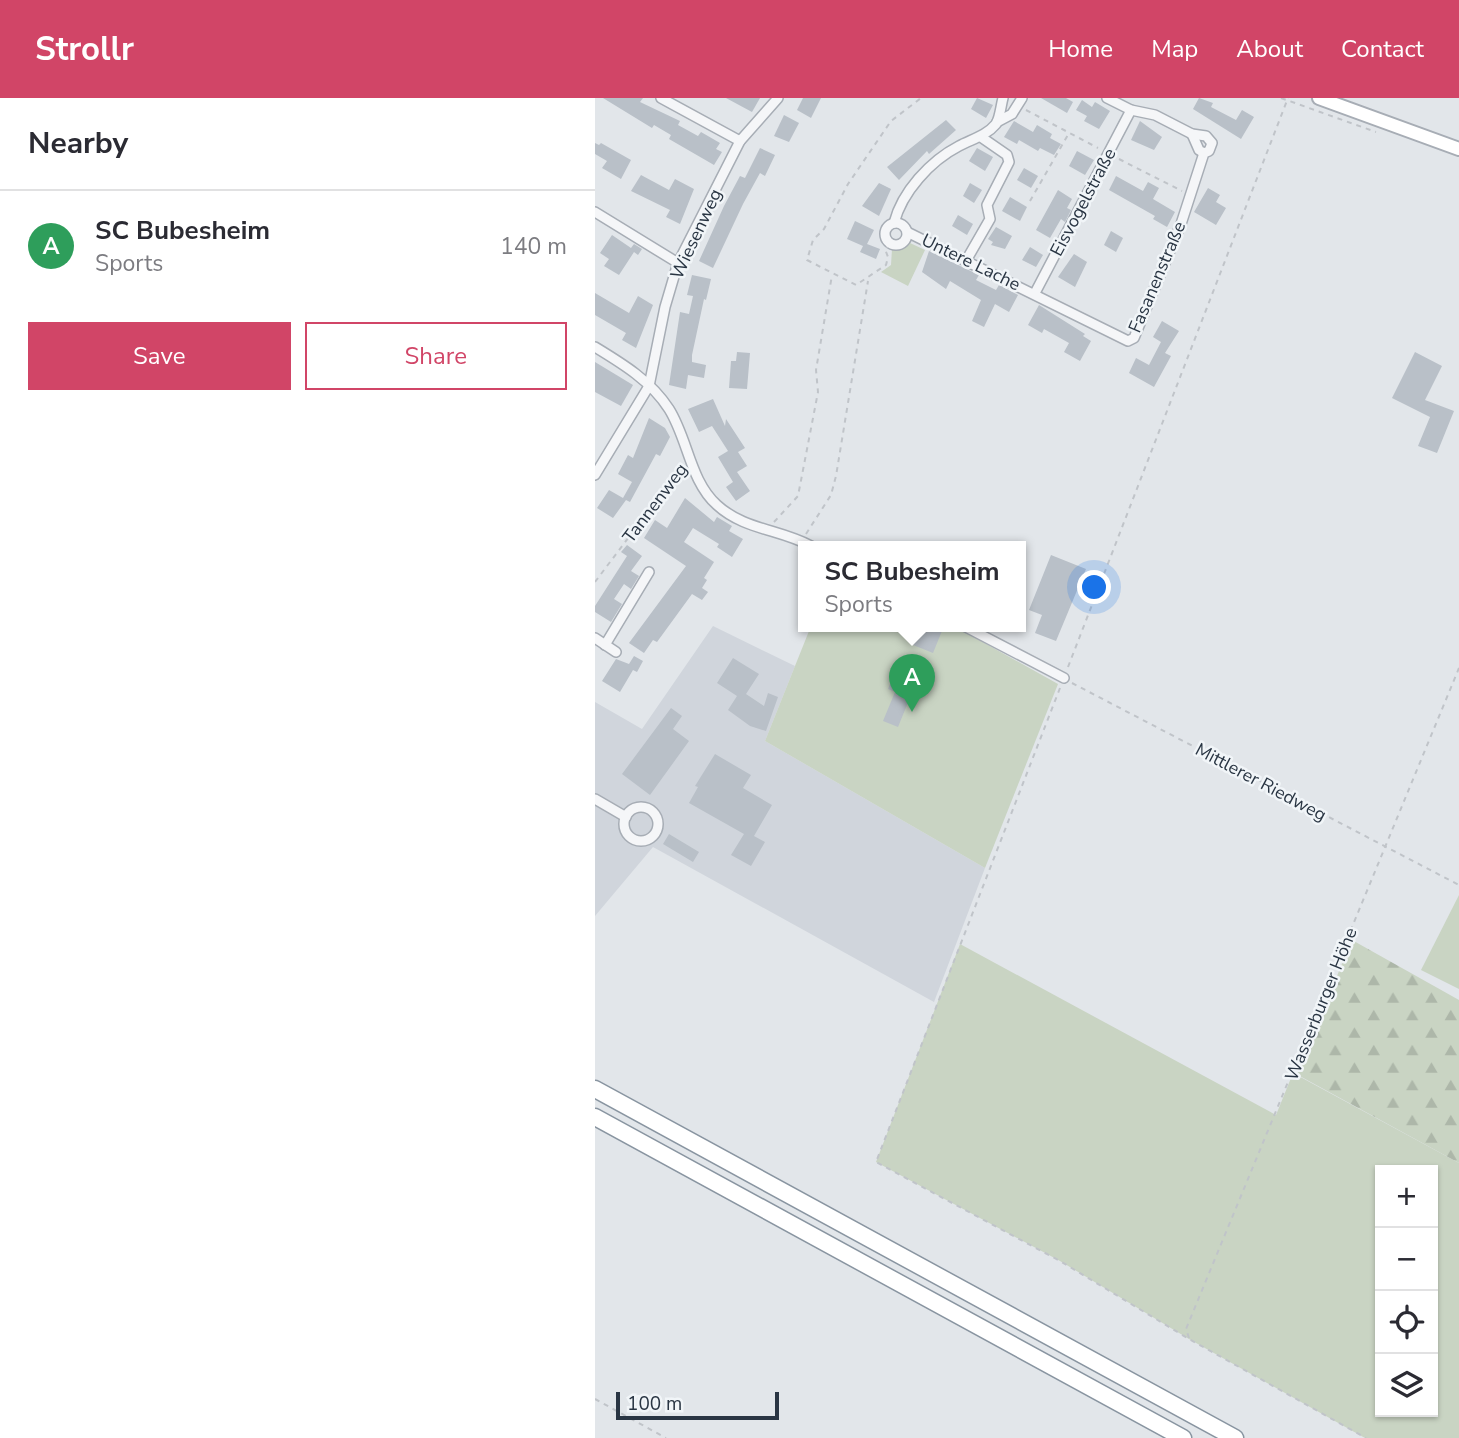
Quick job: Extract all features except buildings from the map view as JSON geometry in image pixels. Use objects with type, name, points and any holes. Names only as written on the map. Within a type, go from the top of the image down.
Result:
[{"type":"highway","points":[[595,1089],[1235,1438]]},
{"type":"highway","points":[[595,1117],[1183,1438]]},
{"type":"street","points":[[661,98],[740,141]]},
{"type":"street","name":"Wiesenweg","points":[[596,473],[649,386],[678,264],[740,141],[778,98]]},
{"type":"street","points":[[997,122],[1003,98]]},
{"type":"street","points":[[890,244],[885,232],[894,223],[899,203],[935,162],[958,147],[981,137],[997,122],[1012,114],[1022,98]]},
{"type":"street","points":[[1107,98],[1131,110],[1155,115],[1192,134],[1211,140],[1211,148],[1204,153],[1199,150],[1192,134]]},
{"type":"street","points":[[1319,98],[1459,149]]},
{"type":"street","name":"Eisvogelstraße","points":[[1035,293],[1131,110]]},
{"type":"street","points":[[967,259],[990,219],[988,205],[1009,163],[1007,155],[981,137]]},
{"type":"street","name":"Fasanenstraße","points":[[1035,293],[1128,341],[1134,338],[1181,224],[1204,153]]},
{"type":"street","points":[[595,212],[678,264]]},
{"type":"street","name":"Untere Lache","points":[[894,223],[901,224],[907,232],[1035,293]]},
{"type":"street","name":"Untere Lache","points":[[890,244],[901,244],[906,239],[907,232]]},
{"type":"street","points":[[595,347],[635,371],[669,409],[704,491],[716,504],[735,519],[799,541]]},
{"type":"street","points":[[605,645],[649,572]]},
{"type":"street","points":[[976,632],[1064,678]]},
{"type":"street","points":[[595,638],[616,652]]},
{"type":"street","points":[[595,799],[626,817]]},
{"type":"path","points":[[890,244],[885,249],[888,257],[886,265],[856,285],[807,261],[808,249],[891,121],[921,98]]},
{"type":"path","points":[[1288,98],[876,1162],[1060,1261],[1189,1339],[1366,1438]]},
{"type":"path","points":[[1030,201],[1069,133]]},
{"type":"path","points":[[769,532],[778,514],[798,496],[818,392],[816,370],[832,274]]},
{"type":"path","points":[[807,541],[831,495],[836,476],[868,278]]},
{"type":"path","name":"Tannenweg","points":[[595,582],[689,457]]},
{"type":"path","name":"Wasserburger Höhe","points":[[1189,1339],[1186,1329],[1459,668]]},
{"type":"path","name":"Mittlerer Riedweg","points":[[1064,678],[1459,885]]},
{"type":"path","points":[[595,1399],[666,1438]]},
{"type":"shaded area","points":[[713,626],[795,666],[765,741],[985,868],[934,1002],[653,847],[595,916],[595,702],[642,729]]},
{"type":"green space","points":[[910,243],[925,250],[908,286],[881,272],[891,265],[892,249],[905,247]]},
{"type":"green space","points":[[809,632],[965,632],[1058,684],[985,868],[765,741]]},
{"type":"green space","points":[[1459,895],[1459,989],[1421,970]]},
{"type":"green space","points":[[1352,940],[1459,1000],[1459,1163],[1296,1074]]},
{"type":"green space","points":[[960,944],[1276,1115],[1293,1073],[1459,1163],[1459,1438],[1365,1438],[1189,1339],[1060,1261],[876,1162]]},
{"type":"place","name":"SC Bubesheim","points":[[912,712]]}]
